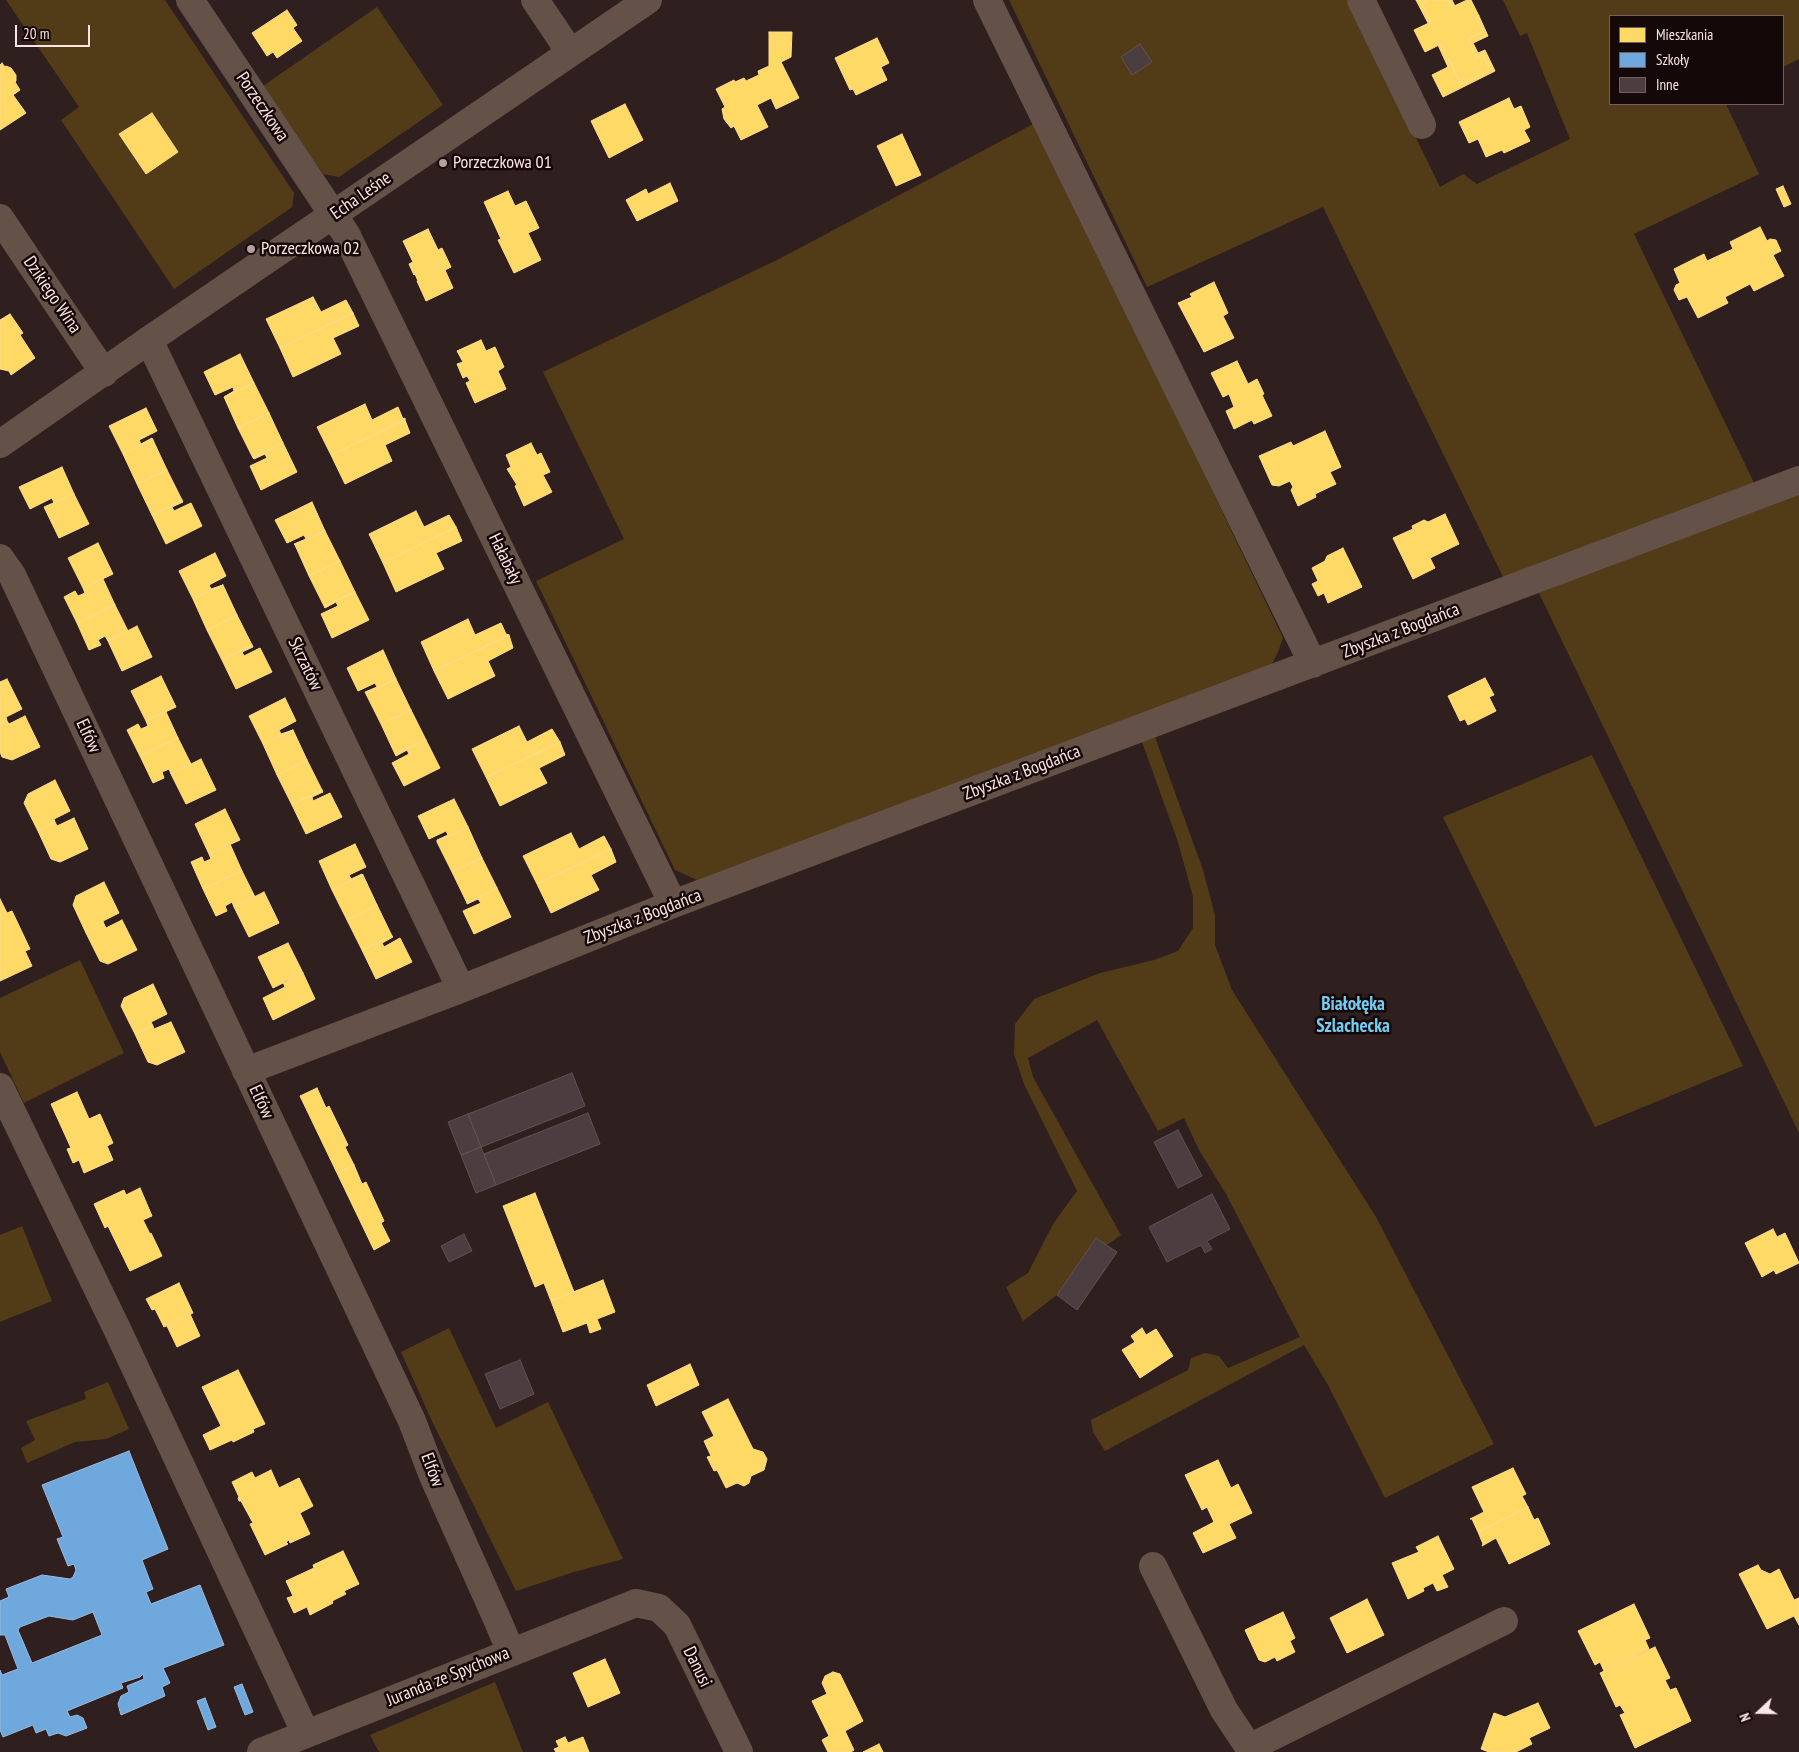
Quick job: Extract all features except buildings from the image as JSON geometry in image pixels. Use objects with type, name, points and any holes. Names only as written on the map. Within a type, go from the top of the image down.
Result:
[{"type":"street","name":"Porzeczkowa","points":[[190,0],[335,214]]},
{"type":"street","points":[[535,0],[562,40],[568,54]]},
{"type":"street","name":"Echa Leśne","points":[[0,444],[648,0]]},
{"type":"street","points":[[988,0],[1313,664]]},
{"type":"street","points":[[1361,0],[1422,125]]},
{"type":"street","name":"Hałabały","points":[[335,214],[673,904]]},
{"type":"street","name":"Dzikiego Wina","points":[[0,218],[104,372]]},
{"type":"street","name":"Skrzatów","points":[[150,340],[461,989]]},
{"type":"street","name":"Zbyszka z Bogdańca","points":[[246,1071],[461,989],[673,904],[1799,480]]},
{"type":"street","name":"Elfów","points":[[0,558],[12,575],[412,1421],[433,1476],[511,1652]]},
{"type":"street","points":[[0,1087],[118,1331],[306,1734]]},
{"type":"street","points":[[1153,1566],[1224,1710],[1250,1750],[1504,1621]]},
{"type":"street","name":"Juranda ze Spychowa","points":[[261,1752],[636,1603]]},
{"type":"street","name":"Danusi","points":[[636,1603],[659,1608],[677,1626],[739,1752]]},
{"type":"shaded area","points":[[6,0],[165,0],[294,193],[292,207],[174,289],[61,120],[79,107]]},
{"type":"shaded area","points":[[1009,0],[1349,0],[1440,187],[1463,174],[1477,184],[1570,139],[1527,33],[1520,36],[1503,0],[1799,0],[1799,59],[1784,66],[1784,15],[1609,15],[1609,105],[1726,105],[1759,174],[1634,234],[1757,489],[1504,579],[1323,207],[1147,287]]},
{"type":"shaded area","points":[[377,7],[443,105],[339,177],[323,174],[263,86]]},
{"type":"shaded area","points":[[1035,123],[1283,638],[1278,652],[1271,666],[1019,759],[902,806],[697,880],[675,870],[536,581],[624,539],[543,372],[779,259]]},
{"type":"shaded area","points":[[1799,491],[1799,1133],[1538,591]]},
{"type":"shaded area","points":[[1155,737],[1203,870],[1215,915],[1215,945],[1232,990],[1376,1217],[1494,1444],[1385,1498],[1328,1385],[1304,1345],[1105,1451],[1093,1432],[1091,1420],[1188,1370],[1191,1358],[1205,1353],[1219,1356],[1228,1368],[1300,1337],[1226,1194],[1199,1150],[1184,1118],[1158,1131],[1097,1020],[1028,1058],[1033,1077],[1121,1235],[1107,1245],[1096,1238],[1057,1295],[1023,1321],[1006,1287],[1028,1273],[1053,1224],[1077,1191],[1024,1084],[1014,1054],[1015,1024],[1034,999],[1100,973],[1154,960],[1178,951],[1193,928],[1193,897],[1178,842],[1142,742]]},
{"type":"shaded area","points":[[1592,755],[1743,1066],[1595,1127],[1443,817]]},
{"type":"shaded area","points":[[80,960],[124,1053],[24,1103],[0,1052],[0,998]]},
{"type":"shaded area","points":[[22,1226],[52,1301],[0,1322],[0,1235]]},
{"type":"shaded area","points":[[449,1328],[496,1428],[548,1402],[623,1559],[574,1572],[516,1591],[430,1417],[401,1352]]},
{"type":"shaded area","points":[[108,1382],[129,1429],[106,1439],[75,1442],[27,1463],[21,1448],[35,1440],[26,1421],[86,1399],[84,1392]]},
{"type":"shaded area","points":[[495,1682],[523,1752],[379,1752],[370,1735]]},
{"type":"place","name":"Porzeczkowa 01","points":[[443,163]]},
{"type":"place","name":"Porzeczkowa 02","points":[[251,249]]},
{"type":"district","name":"Białołęka Szlachecka","points":[[1353,1016]]}]
